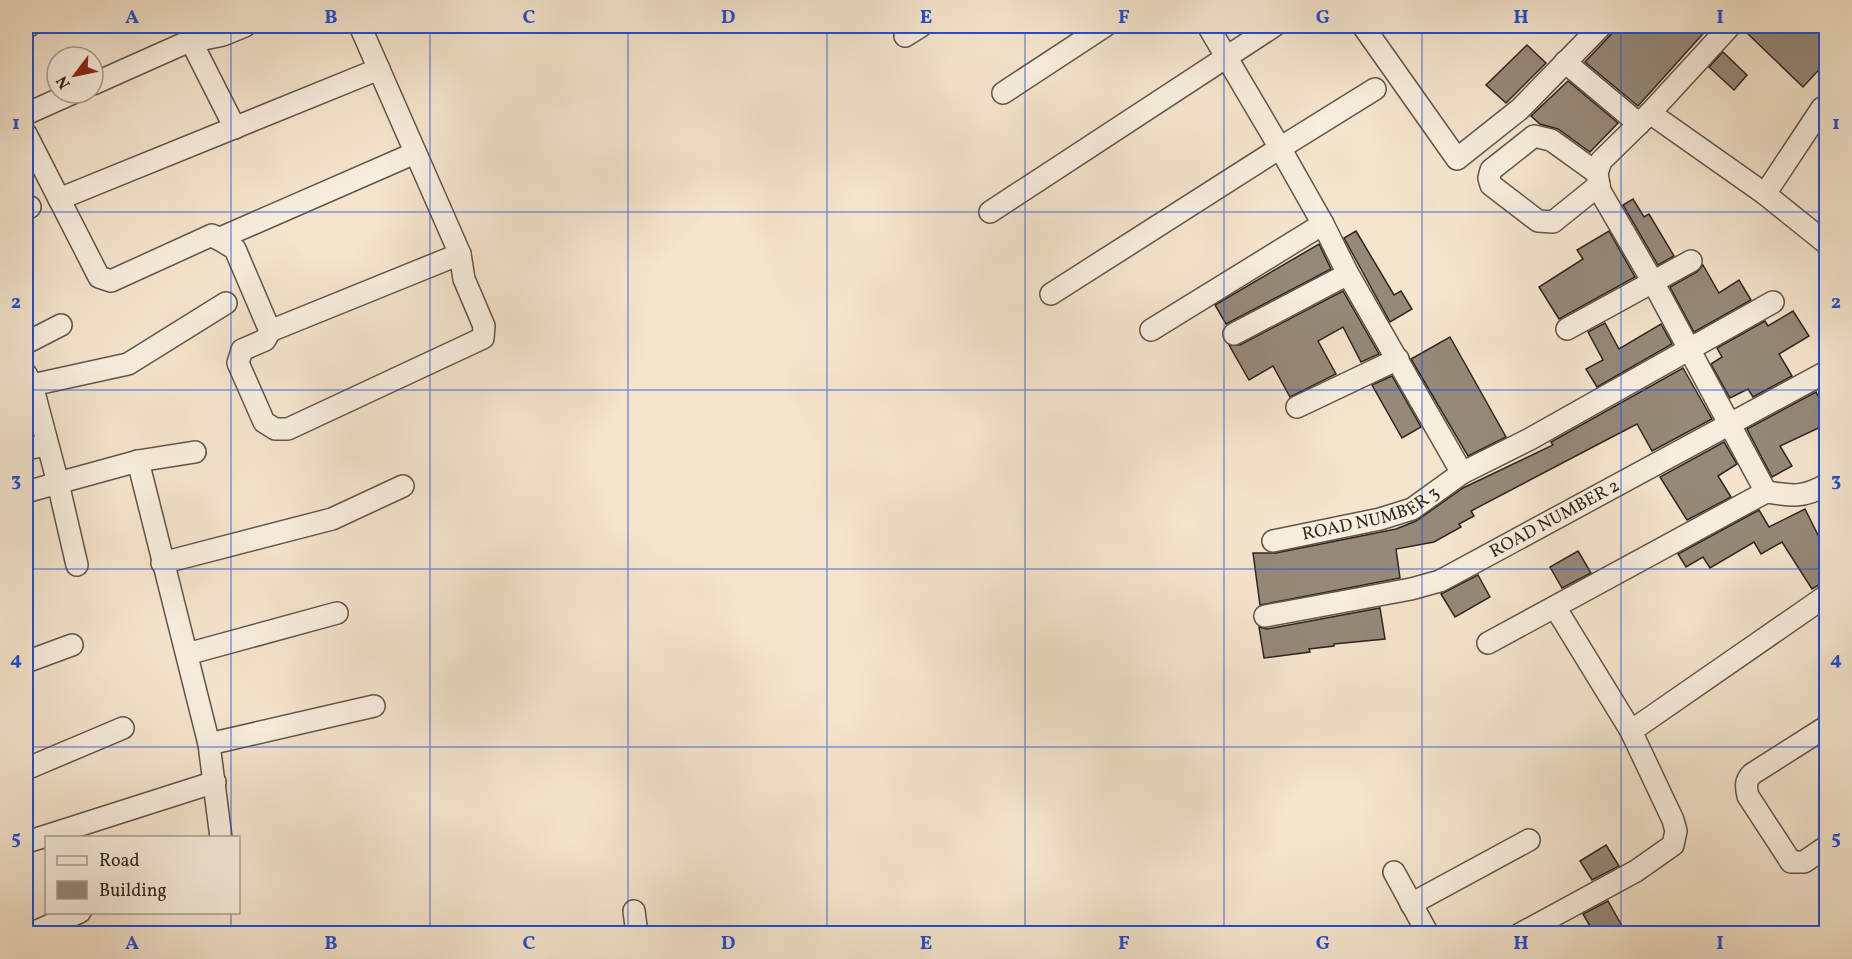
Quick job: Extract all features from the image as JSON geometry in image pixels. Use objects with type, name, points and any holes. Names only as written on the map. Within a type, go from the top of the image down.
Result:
[{"type":"street","points":[[105,79],[191,41],[223,35],[245,26]]},
{"type":"street","points":[[360,26],[459,254],[464,279],[484,326],[483,338],[288,429],[275,429],[264,422],[238,363],[242,350],[265,340],[270,331],[459,254]]},
{"type":"street","points":[[1003,93],[1105,26]]},
{"type":"street","points":[[1208,26],[1280,148],[1348,274],[1462,473]]},
{"type":"street","points":[[990,212],[1274,26]]},
{"type":"street","points":[[1363,26],[1457,159],[1520,109],[1601,26]]},
{"type":"street","points":[[1730,26],[1645,119],[1601,160],[1598,179],[1600,191],[1653,282],[1766,492]]},
{"type":"street","points":[[191,41],[235,128]]},
{"type":"street","points":[[1565,62],[1645,119],[1765,194],[1827,243]]},
{"type":"street","points":[[59,199],[379,69]]},
{"type":"street","points":[[1051,294],[1375,89]]},
{"type":"street","points":[[26,114],[46,105]]},
{"type":"street","points":[[1765,194],[1825,107]]},
{"type":"street","points":[[26,134],[99,277],[111,281],[204,237],[212,236],[235,249],[270,331]]},
{"type":"street","points":[[1533,135],[1551,140],[1598,179],[1552,222],[1544,224],[1538,222],[1491,185],[1489,178],[1491,170],[1533,135]]},
{"type":"street","points":[[218,239],[415,153]]},
{"type":"street","points":[[1151,330],[1323,224]]},
{"type":"street","points":[[1567,329],[1690,261]]},
{"type":"street","points":[[1234,334],[1348,274]]},
{"type":"street","name":"ROAD NUMBER 3","points":[[1273,541],[1380,519],[1412,509],[1462,473],[1690,350],[1773,302]]},
{"type":"street","points":[[77,565],[58,483],[29,379],[129,364],[226,303]]},
{"type":"street","points":[[26,343],[61,325]]},
{"type":"street","points":[[1297,407],[1398,359]]},
{"type":"street","name":"ROAD NUMBER 2","points":[[1265,616],[1411,589],[1440,581],[1827,372]]},
{"type":"street","points":[[26,449],[47,445]]},
{"type":"street","points":[[26,492],[138,461],[195,452]]},
{"type":"street","points":[[138,461],[209,744],[222,836]]},
{"type":"street","points":[[1488,644],[1766,492],[1791,496],[1809,495],[1827,485]]},
{"type":"street","points":[[162,563],[332,519],[403,486]]},
{"type":"street","points":[[1630,731],[1827,596]]},
{"type":"street","points":[[1520,933],[1636,871],[1673,845],[1676,831],[1673,820],[1630,731],[1555,607]]},
{"type":"street","points":[[186,654],[337,613]]},
{"type":"street","points":[[26,662],[72,645]]},
{"type":"street","points":[[209,744],[374,706]]},
{"type":"street","points":[[1827,727],[1752,774],[1747,779],[1746,787],[1748,796],[1791,862],[1804,862],[1827,847]]},
{"type":"street","points":[[26,769],[123,728]]},
{"type":"street","points":[[46,836],[215,782]]},
{"type":"street","points":[[27,842],[45,836]]},
{"type":"street","points":[[1411,904],[1529,840]]},
{"type":"street","points":[[1394,872],[1428,933]]},
{"type":"street","points":[[634,911],[637,933]]},
{"type":"street","points":[[30,933],[75,914]]},
{"type":"building","points":[[1619,26],[1710,26],[1638,106],[1585,62]]},
{"type":"building","points":[[1754,26],[1827,26],[1827,61],[1803,87],[1747,33]]},
{"type":"building","points":[[1527,45],[1546,63],[1506,103],[1486,85]]},
{"type":"building","points":[[1723,52],[1747,75],[1734,90],[1709,67]]},
{"type":"building","points":[[1568,81],[1618,123],[1590,152],[1558,129],[1540,124],[1531,116]]},
{"type":"building","points":[[1633,199],[1644,217],[1649,214],[1674,256],[1658,265],[1623,205]]},
{"type":"building","points":[[1356,231],[1394,295],[1401,291],[1412,309],[1390,322],[1344,238]]},
{"type":"building","points":[[1609,231],[1635,277],[1559,319],[1539,287],[1583,259],[1577,250]]},
{"type":"building","points":[[1319,244],[1331,269],[1226,324],[1215,305]]},
{"type":"building","points":[[1703,265],[1719,293],[1739,280],[1751,300],[1694,332],[1670,287],[1697,272]]},
{"type":"building","points":[[1343,291],[1379,354],[1361,362],[1343,327],[1318,341],[1336,374],[1290,397],[1273,366],[1249,380],[1229,345],[1240,345]]},
{"type":"building","points":[[1793,311],[1809,336],[1779,354],[1792,376],[1753,397],[1748,389],[1730,398],[1711,364],[1722,357],[1717,348],[1765,321],[1768,326]]},
{"type":"building","points":[[1605,323],[1619,349],[1661,324],[1672,344],[1597,387],[1586,369],[1603,360],[1588,332]]},
{"type":"building","points":[[1450,337],[1506,437],[1468,456],[1411,359]]},
{"type":"building","points":[[1683,368],[1712,419],[1652,451],[1637,424],[1471,511],[1474,516],[1459,524],[1461,527],[1434,542],[1396,549],[1400,578],[1260,605],[1253,553],[1276,553],[1396,529],[1416,521],[1463,488],[1553,445],[1551,442]]},
{"type":"building","points":[[1392,376],[1421,427],[1402,438],[1372,385]]},
{"type":"building","points":[[1816,392],[1827,414],[1827,424],[1780,446],[1792,466],[1772,477],[1747,429]]},
{"type":"building","points":[[1724,442],[1737,464],[1718,476],[1731,497],[1687,520],[1660,477]]},
{"type":"building","points":[[1805,509],[1819,537],[1827,532],[1827,580],[1812,589],[1782,542],[1761,554],[1754,542],[1710,568],[1703,557],[1686,567],[1678,554],[1759,510],[1769,527]]},
{"type":"building","points":[[1578,551],[1591,573],[1562,588],[1550,567]]},
{"type":"building","points":[[1478,575],[1490,597],[1455,617],[1441,594]]},
{"type":"building","points":[[1380,608],[1385,639],[1334,644],[1334,646],[1309,649],[1310,652],[1264,658],[1259,627],[1267,629]]},
{"type":"building","points":[[1606,845],[1619,866],[1592,880],[1580,861]]},
{"type":"building","points":[[1608,901],[1626,933],[1594,933],[1583,914]]}]
